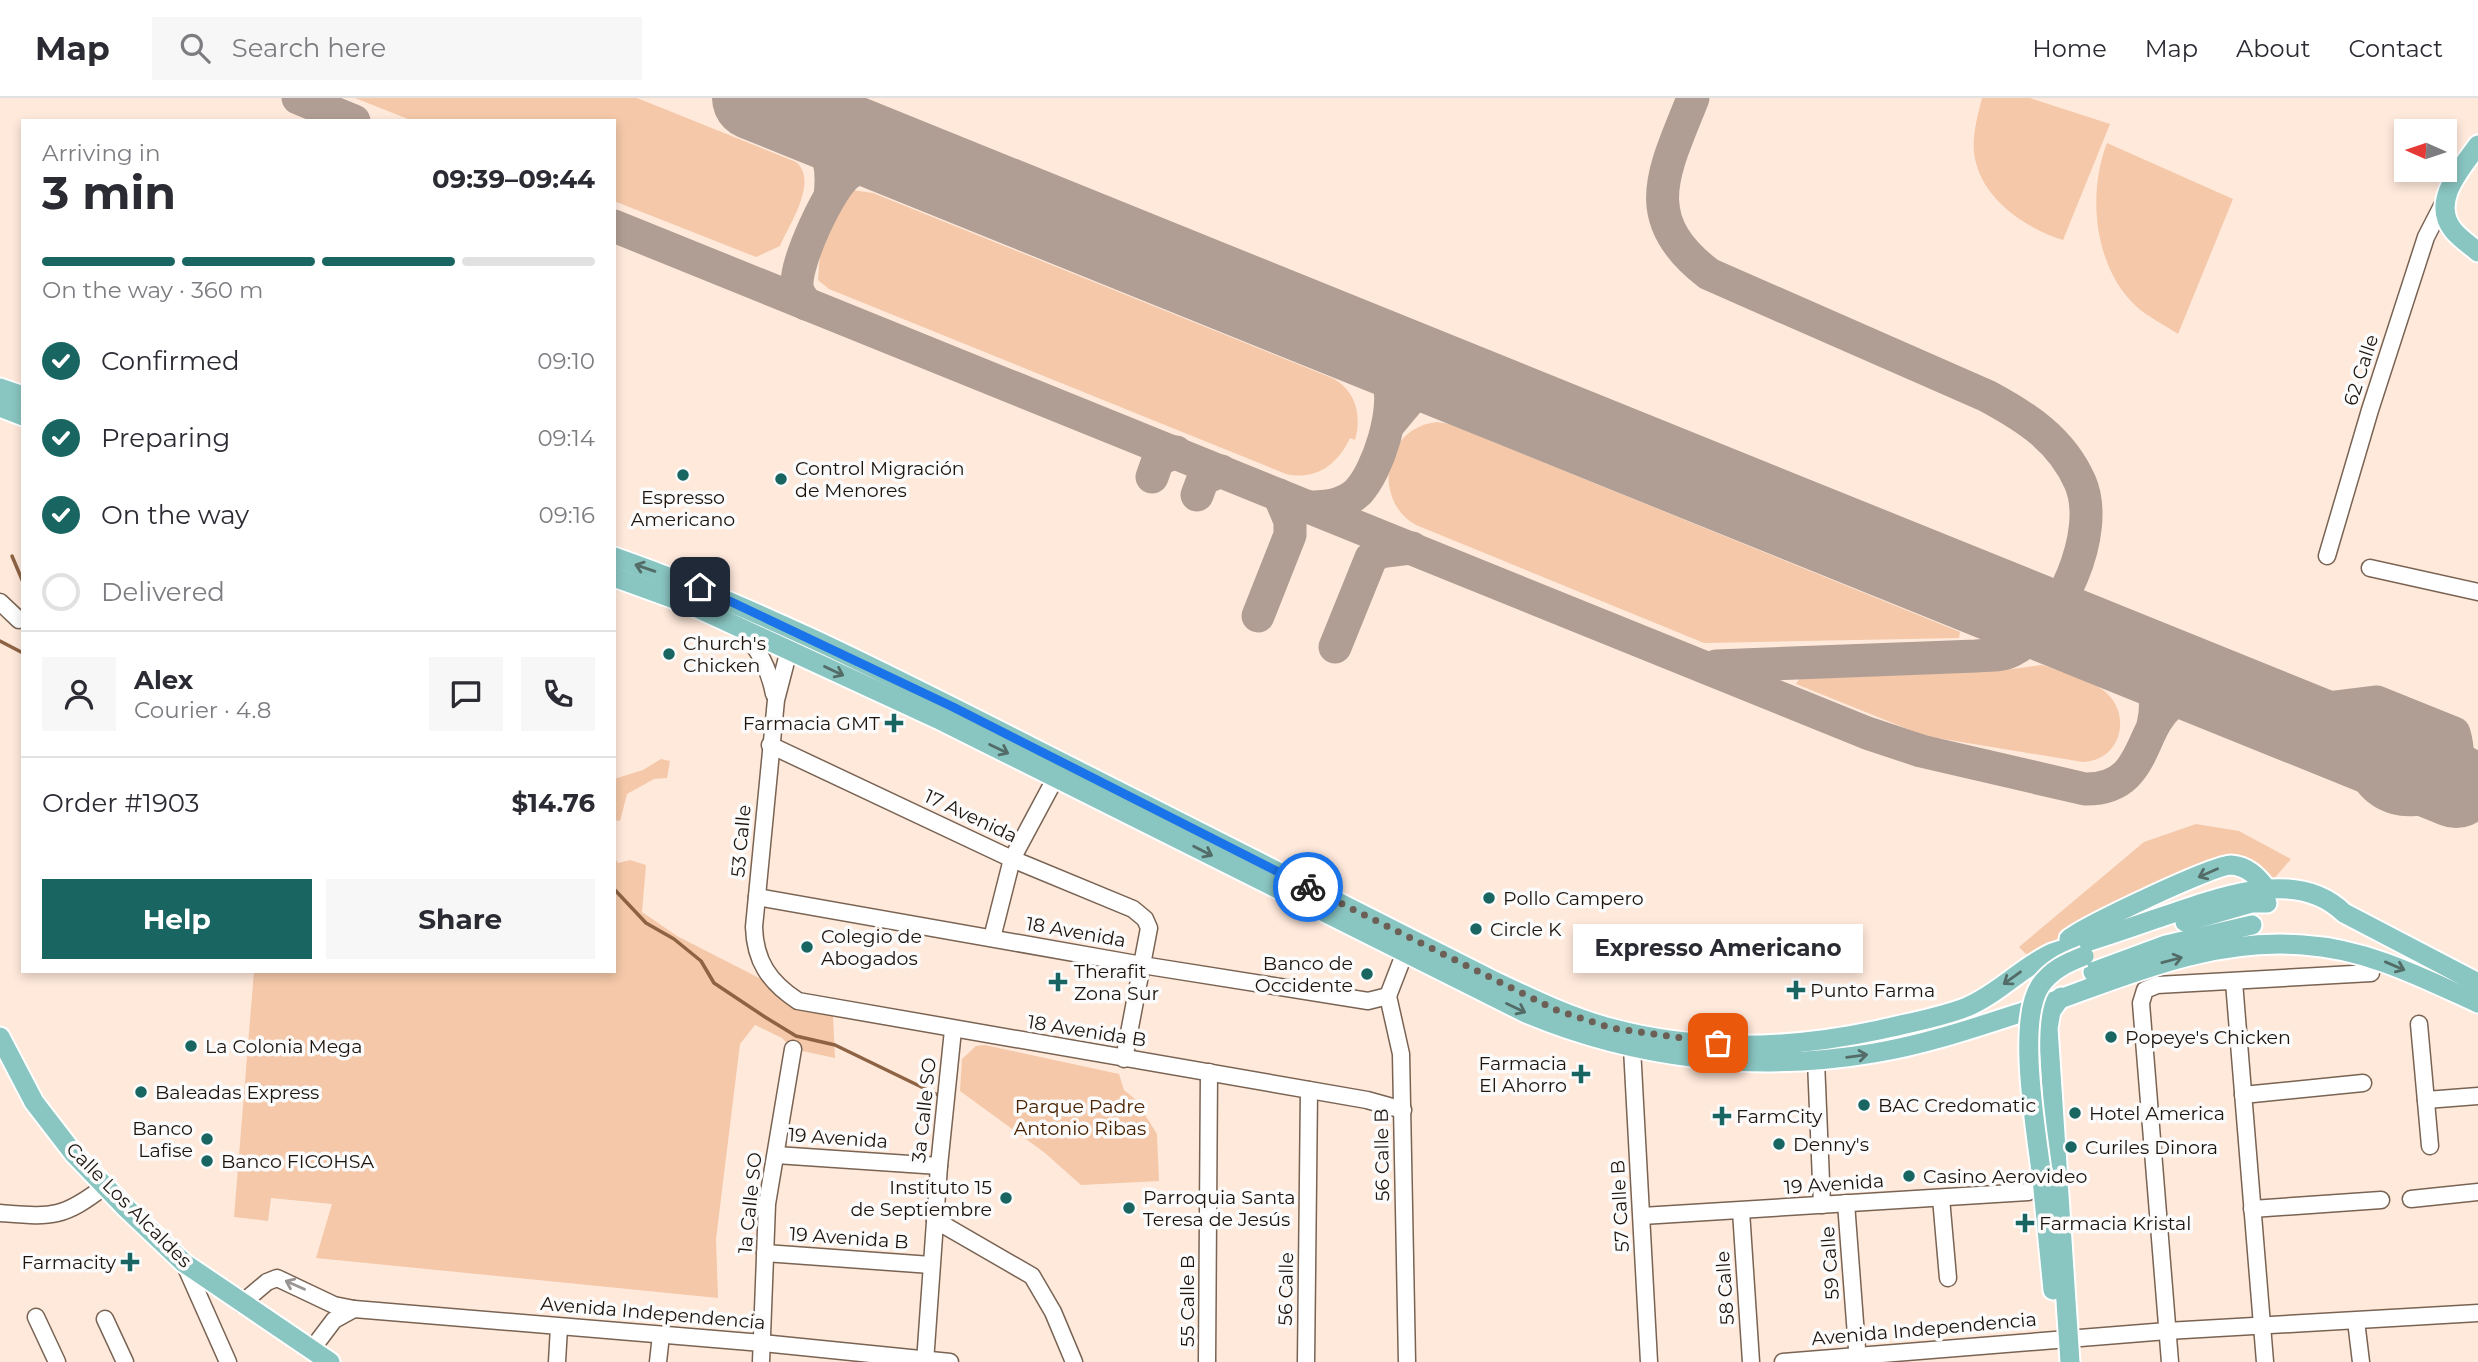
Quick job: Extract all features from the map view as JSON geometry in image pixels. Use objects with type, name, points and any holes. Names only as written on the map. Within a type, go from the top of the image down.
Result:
[{"type":"main road","points":[[2478,145],[2453,179],[2445,200],[2446,214],[2452,229],[2478,252]]},
{"type":"main road","points":[[0,388],[21,395]]},
{"type":"main road","points":[[0,407],[21,415]]},
{"type":"main road","points":[[616,558],[700,587],[945,713],[1492,980],[1556,1010],[1611,1028],[1735,1045],[1774,1046],[1826,1041],[1924,1020],[1968,1006],[2052,953],[2240,892],[2290,890],[2316,894],[2333,902],[2344,913]]},
{"type":"main road","points":[[616,578],[691,605],[789,650],[945,713],[1056,777],[1526,1013],[1570,1031],[1632,1048],[1727,1060],[1816,1060],[1910,1046],[2018,1014],[2122,974],[2219,949],[2291,944],[2334,948],[2387,962],[2478,1003]]},
{"type":"main road","points":[[2052,953],[2076,933],[2224,866],[2248,869],[2266,888]]},
{"type":"main road","points":[[2070,1362],[2062,1339],[2053,1294],[2044,1205],[2038,1185],[2029,1060],[2032,1012],[2039,988],[2054,970],[2084,956],[2251,904],[2314,905],[2344,913],[2478,983]]},
{"type":"main road","points":[[2057,1362],[2062,1339],[2049,1028],[2051,1012],[2093,972],[2124,958],[2166,945],[2252,925]]},
{"type":"main road","points":[[2018,1014],[2028,1023],[2039,1043],[2042,1059],[2055,1266],[2053,1294]]},
{"type":"main road","name":"Calle Los Alcaldes","points":[[0,1037],[34,1102],[74,1154],[184,1264],[330,1362]]},
{"type":"street","name":"62 Calle","points":[[2327,556],[2370,410],[2427,237],[2445,200]]},
{"type":"street","points":[[2370,568],[2478,592]]},
{"type":"street","points":[[0,602],[19,620]]},
{"type":"street","name":"53 Calle","points":[[740,628],[758,649],[770,673],[776,700]]},
{"type":"street","name":"53 Calle","points":[[772,980],[756,953],[754,927],[770,745],[776,700],[789,650]]},
{"type":"street","name":"17 Avenida","points":[[770,745],[1012,859],[1133,909],[1145,919],[1149,928],[1142,965]]},
{"type":"street","points":[[992,938],[1012,859],[1056,777]]},
{"type":"street","name":"18 Avenida","points":[[757,897],[1142,965],[1367,1001],[1388,996]]},
{"type":"street","points":[[1388,996],[1405,952]]},
{"type":"street","points":[[1124,1059],[1142,965]]},
{"type":"street","points":[[2170,1362],[2141,1003],[2145,989],[2157,985],[2371,973]]},
{"type":"street","name":"18 Avenida B","points":[[772,980],[798,1001],[1309,1090],[1403,1110]]},
{"type":"street","points":[[2234,982],[2264,1362]]},
{"type":"street","name":"56 Calle B","points":[[1388,996],[1401,1054],[1407,1362]]},
{"type":"street","points":[[2419,1024],[2430,1146]]},
{"type":"street","name":"3a Calle SO","points":[[926,1361],[939,1166],[953,1030]]},
{"type":"street","name":"57 Calle B","points":[[1632,1048],[1649,1362]]},
{"type":"street","name":"1a Calle SO","points":[[761,1362],[767,1204],[793,1049]]},
{"type":"street","name":"59 Calle","points":[[1816,1060],[1822,1205]]},
{"type":"street","name":"55 Calle B","points":[[1207,1362],[1209,1072]]},
{"type":"street","points":[[2243,1095],[2363,1083]]},
{"type":"street","name":"56 Calle","points":[[1306,1362],[1309,1090]]},
{"type":"street","points":[[2426,1100],[2478,1096]]},
{"type":"street","name":"19 Avenida","points":[[776,1155],[939,1166]]},
{"type":"street","name":"19 Avenida","points":[[1642,1216],[1941,1198],[2038,1185]]},
{"type":"street","points":[[0,1213],[49,1217],[76,1208],[105,1186]]},
{"type":"street","points":[[2411,1199],[2478,1192]]},
{"type":"street","points":[[1941,1198],[1948,1278]]},
{"type":"street","points":[[2252,1209],[2381,1200]]},
{"type":"street","name":"59 Calle","points":[[1846,1203],[1858,1358]]},
{"type":"street","name":"58 Calle","points":[[1741,1211],[1751,1362]]},
{"type":"street","points":[[935,1220],[1032,1276],[1053,1312],[1074,1362]]},
{"type":"street","name":"19 Avenida B","points":[[765,1253],[931,1265]]},
{"type":"street","points":[[184,1264],[228,1362]]},
{"type":"street","name":"Avenida Independencia","points":[[241,1304],[267,1282],[277,1278],[334,1304],[354,1309],[762,1343],[833,1356],[950,1362]]},
{"type":"street","points":[[312,1349],[334,1320],[354,1309]]},
{"type":"street","name":"Avenida Independencia","points":[[1783,1362],[2262,1324],[2478,1313]]},
{"type":"street","points":[[36,1317],[57,1362]]},
{"type":"street","points":[[106,1319],[125,1362]]},
{"type":"street","points":[[2356,1321],[2361,1362]]},
{"type":"street","points":[[557,1362],[559,1327]]},
{"type":"street","points":[[658,1362],[661,1335]]},
{"type":"green space","points":[[355,98],[637,98],[796,162],[802,170],[803,191],[780,246],[756,257],[616,202],[616,119],[408,119]]},
{"type":"green space","points":[[1982,98],[2030,98],[2110,124],[2063,240],[2036,229],[2010,212],[1989,190],[1981,177],[1974,147]]},
{"type":"green space","points":[[2107,143],[2233,199],[2178,334],[2137,307],[2111,272],[2103,251],[2096,207],[2097,185]]},
{"type":"green space","points":[[852,190],[873,193],[1332,378],[1347,389],[1355,404],[1358,422],[1355,440],[1350,438],[1339,456],[1316,473],[1297,476],[1286,474],[829,289],[818,280],[820,253],[817,251],[838,202]]},
{"type":"green space","points":[[1437,422],[1449,424],[1960,632],[1959,638],[1704,643],[1416,525],[1402,514],[1393,500],[1389,467],[1394,451],[1404,437],[1418,427]]},
{"type":"green space","points":[[2042,665],[2089,682],[2112,699],[2118,710],[2119,734],[2107,753],[2096,760],[2083,762],[1925,736],[1796,684],[1801,676],[2012,669]]},
{"type":"green space","points":[[661,759],[670,761],[667,778],[654,779],[627,794],[620,821],[616,820],[616,778],[643,770]]},
{"type":"green space","points":[[2196,824],[2239,831],[2291,859],[2266,888],[2237,866],[2034,962],[2019,947],[2144,842]]},
{"type":"green space","points":[[616,860],[618,863],[630,860],[646,865],[642,912],[677,936],[763,980],[791,1003],[833,1015],[835,1058],[793,1049],[782,1038],[755,1025],[740,1044],[716,1239],[718,1298],[316,1258],[332,1204],[271,1198],[268,1221],[234,1217],[254,973],[616,973]]},
{"type":"green space","name":"Parque Padre Antonio Ribas","points":[[985,1045],[1119,1074],[1124,1090],[1135,1099],[1157,1134],[1159,1181],[1081,1185],[1045,1153],[960,1091],[962,1059],[976,1046]]},
{"type":"waterway","points":[[12,556],[21,577]]},
{"type":"waterway","points":[[0,641],[21,652]]},
{"type":"waterway","points":[[616,891],[646,923],[674,939],[701,961],[714,983],[765,1017],[796,1036],[835,1045],[938,1095]]},
{"type":"taxiway","points":[[298,98],[349,119]]},
{"type":"taxiway","points":[[1693,98],[1673,148],[1663,192],[1664,213],[1671,233],[1686,253],[1709,274],[1987,396],[2015,412],[2053,441],[2063,453],[2080,482],[2085,503],[2081,551],[2061,599],[2030,638],[2009,652],[1976,656],[1716,666]]},
{"type":"taxiway","points":[[781,109],[806,126],[822,144],[830,166],[830,196]]},
{"type":"taxiway","points":[[806,304],[797,288],[798,274],[823,209],[840,182],[855,169],[870,164],[910,161]]},
{"type":"taxiway","points":[[616,227],[1867,733],[1921,751],[2085,789],[2111,785],[2128,773],[2157,720],[2170,704],[2191,694],[2222,691]]},
{"type":"taxiway","points":[[1307,507],[1334,505],[1358,492],[1373,470],[1379,455],[1390,406],[1388,380],[1380,364],[1359,342]]},
{"type":"taxiway","points":[[1390,423],[1410,399],[1456,381]]},
{"type":"taxiway","points":[[1152,477],[1158,460],[1176,452]]},
{"type":"taxiway","points":[[1197,495],[1203,479],[1221,471]]},
{"type":"taxiway","points":[[1258,616],[1290,535],[1290,521],[1279,495]]},
{"type":"taxiway","points":[[1335,647],[1371,558],[1380,552],[1412,548]]},
{"type":"taxiway","points":[[2124,652],[2141,667],[2151,684],[2156,702],[2153,725]]},
{"type":"taxiway","points":[[2278,714],[2377,702],[2454,733],[2457,760],[2449,780],[2434,793],[2416,799],[2396,798],[2378,789],[2366,772],[2362,748]]},
{"type":"runway","points":[[754,98],[2456,786]]},
{"type":"way so far","points":[[1308,887],[1556,1010],[1611,1028],[1718,1043]]},
{"type":"place","name":"Espresso Americano","points":[[683,475]]},
{"type":"place","name":"Control Migración de Menores","points":[[781,479]]},
{"type":"place","name":"Church's Chicken","points":[[669,654]]},
{"type":"place","name":"Farmacia GMT","points":[[894,723]]},
{"type":"place","name":"Pollo Campero","points":[[1489,898]]},
{"type":"place","name":"Circle K","points":[[1476,929]]},
{"type":"place","name":"Colegio de Abogados","points":[[807,947]]},
{"type":"place","name":"Banco de Occidente","points":[[1367,974]]},
{"type":"place","name":"Therafit Zona Sur","points":[[1058,982]]},
{"type":"place","name":"Punto Farma","points":[[1796,990]]},
{"type":"place","name":"Popeye's Chicken","points":[[2111,1037]]},
{"type":"place","name":"Expresso Americano","points":[[1718,1043]]},
{"type":"place","name":"La Colonia Mega","points":[[191,1046]]},
{"type":"place","name":"Farmacia El Ahorro","points":[[1581,1074]]},
{"type":"place","name":"Baleadas Express","points":[[141,1092]]},
{"type":"place","name":"BAC Credomatic","points":[[1864,1105]]},
{"type":"place","name":"Hotel America","points":[[2075,1113]]},
{"type":"place","name":"FarmCity","points":[[1722,1116]]},
{"type":"place","name":"Banco Lafise","points":[[207,1139]]},
{"type":"place","name":"Denny's","points":[[1779,1144]]},
{"type":"place","name":"Curiles Dinora","points":[[2071,1147]]},
{"type":"place","name":"Banco FICOHSA","points":[[207,1161]]},
{"type":"place","name":"Casino Aerovideo","points":[[1909,1176]]},
{"type":"place","name":"Instituto 15 de Septiembre","points":[[1006,1198]]},
{"type":"place","name":"Parroquia Santa Teresa de Jesús","points":[[1129,1208]]},
{"type":"place","name":"Farmacia Kristal","points":[[2025,1223]]},
{"type":"place","name":"Farmacity","points":[[130,1262]]},
{"type":"route","points":[[700,587],[953,707],[1308,887]]}]
